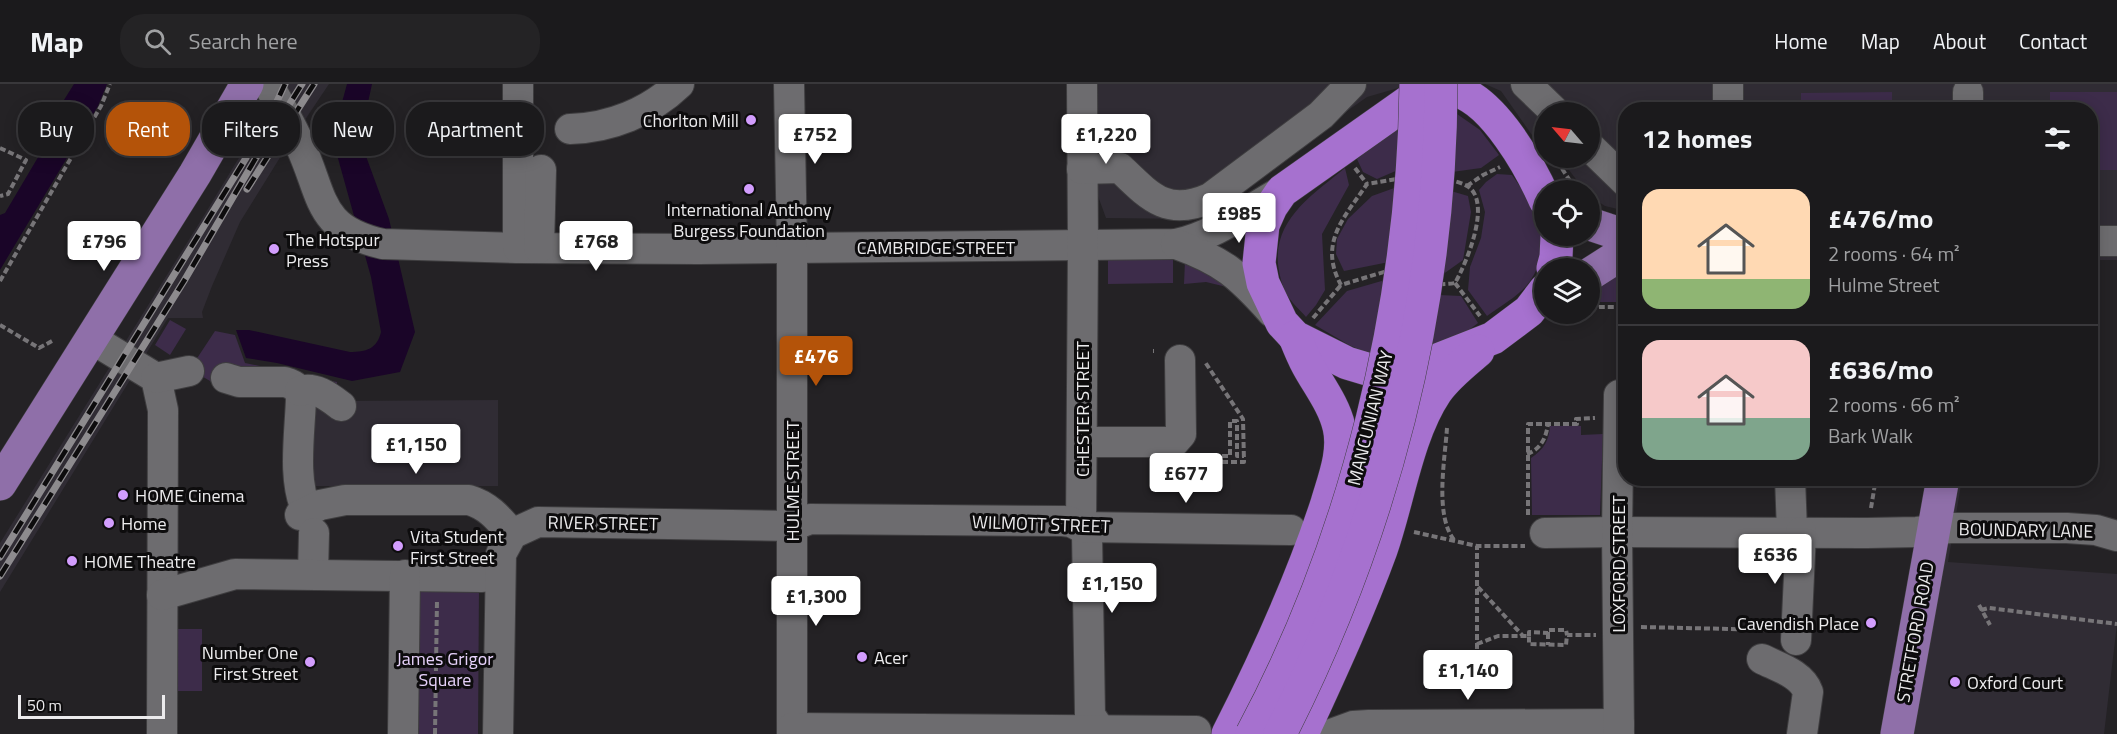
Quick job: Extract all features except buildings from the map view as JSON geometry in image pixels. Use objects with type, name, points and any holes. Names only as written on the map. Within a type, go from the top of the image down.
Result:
[{"type":"highway","points":[[1353,151],[1390,92],[1391,84]]},
{"type":"highway","name":"MANCUNIAN WAY","points":[[1252,734],[1304,623],[1331,556],[1348,506],[1377,397],[1391,331],[1411,199],[1416,84]]},
{"type":"highway","name":"MANCUNIAN WAY","points":[[1280,734],[1312,672],[1335,617],[1374,508],[1398,420],[1431,252],[1438,184],[1442,84]]},
{"type":"highway","points":[[1282,191],[1353,151],[1425,90],[1440,87],[1481,98],[1538,178]]},
{"type":"highway","name":"MANCUNIAN WAY","points":[[1228,734],[1266,657],[1293,595],[1338,467],[1339,427],[1328,399],[1307,364],[1296,327],[1263,283],[1259,263],[1263,225],[1282,191]]},
{"type":"highway","points":[[1296,327],[1347,363],[1392,373],[1409,371],[1488,329],[1534,310]]},
{"type":"highway","points":[[1302,734],[1348,636],[1382,548],[1394,502],[1430,402],[1438,389],[1488,329]]},
{"type":"main road","points":[[0,484],[201,165],[247,84]]},
{"type":"main road","points":[[1600,227],[1618,233]]},
{"type":"main road","points":[[1600,268],[1618,256]]},
{"type":"main road","name":"STRETFORD ROAD","points":[[1897,734],[1942,486]]},
{"type":"street","name":"CAMBRIDGE STREET","points":[[268,84],[301,147],[323,206],[331,218],[342,228],[376,240],[529,248],[1176,244],[1208,234],[1282,191]]},
{"type":"street","points":[[518,84],[529,248]]},
{"type":"street","points":[[570,129],[611,123],[639,112],[670,93],[679,84]]},
{"type":"street","name":"HULME STREET","points":[[789,84],[792,248],[792,731]]},
{"type":"street","name":"CHESTER STREET","points":[[1082,84],[1081,527],[1087,534],[1090,716],[1100,730]]},
{"type":"street","points":[[1082,169],[1120,168],[1147,194],[1172,205],[1193,205],[1210,198],[1321,115],[1351,84]]},
{"type":"street","points":[[1526,84],[1545,102]]},
{"type":"street","points":[[1728,84],[1728,102]]},
{"type":"street","points":[[1600,157],[1618,174]]},
{"type":"street","points":[[529,248],[541,170]]},
{"type":"street","points":[[2098,241],[2117,241]]},
{"type":"street","name":"CAMBRIDGE STREET","points":[[1176,244],[1213,260],[1233,272],[1296,327]]},
{"type":"street","points":[[92,339],[156,378],[189,371]]},
{"type":"street","points":[[1082,441],[1174,442],[1181,434],[1168,356]]},
{"type":"street","points":[[156,378],[163,410],[162,734]]},
{"type":"street","points":[[226,378],[238,382],[285,382],[296,386],[300,391],[299,483],[307,520],[313,574]]},
{"type":"street","points":[[300,391],[311,390],[323,394],[341,406]]},
{"type":"street","name":"LOXFORD STREET","points":[[1618,463],[1619,729]]},
{"type":"street","points":[[1788,635],[1796,532],[1791,486]]},
{"type":"street","points":[[307,520],[320,505],[345,500],[469,500],[482,504],[493,512],[512,534],[501,554],[498,734]]},
{"type":"street","name":"WILMOTT STREET","points":[[792,526],[810,519],[1063,521],[1081,527],[1291,530]]},
{"type":"street","name":"RIVER STREET","points":[[512,534],[538,522],[792,526]]},
{"type":"street","name":"BOUNDARY LANE","points":[[1934,530],[2067,528],[2096,530],[2117,536]]},
{"type":"street","points":[[1534,534],[1617,531],[1867,533],[1934,530]]},
{"type":"street","points":[[162,595],[235,574],[482,577]]},
{"type":"street","points":[[403,734],[405,576]]},
{"type":"street","points":[[1762,659],[1800,679],[1806,687],[1808,692],[1802,734]]},
{"type":"street","points":[[1331,734],[1353,726],[1369,725],[1619,729]]},
{"type":"street","points":[[792,731],[1196,731]]},
{"type":"path","points":[[0,281],[96,114],[110,84]]},
{"type":"path","points":[[0,148],[26,160],[8,194],[0,196]]},
{"type":"path","points":[[1353,151],[1367,184]]},
{"type":"path","points":[[1467,186],[1483,175],[1538,178]]},
{"type":"path","points":[[1455,283],[1488,329]]},
{"type":"path","points":[[1296,327],[1341,285]]},
{"type":"path","points":[[1600,307],[1618,307]]},
{"type":"path","points":[[0,325],[39,348],[54,340]]},
{"type":"path","points":[[1168,356],[1204,361],[1219,377],[1243,419],[1244,456],[1247,462],[1209,465],[1193,462]]},
{"type":"path","points":[[1406,530],[1478,546],[1534,534],[1527,454],[1528,424],[1577,424],[1576,419],[1600,418]]},
{"type":"path","points":[[1447,419],[1442,506],[1448,533],[1455,541]]},
{"type":"path","points":[[1187,456],[1230,456],[1230,421],[1237,421],[1237,456],[1244,456]]},
{"type":"path","points":[[1527,454],[1541,445],[1548,424]]},
{"type":"path","points":[[1869,518],[1875,486]]},
{"type":"path","points":[[1478,546],[1477,647],[1498,636],[1526,636],[1529,632],[1548,633]]},
{"type":"path","points":[[435,734],[437,576]]},
{"type":"path","points":[[1478,587],[1526,636],[1529,644],[1548,645],[1566,645],[1566,630],[1548,630],[1548,645]]},
{"type":"path","points":[[1990,625],[1980,607],[2117,624]]},
{"type":"path","points":[[1634,626],[1788,635]]},
{"type":"path","points":[[1567,635],[1599,635]]},
{"type":"shaded area","points":[[74,84],[107,84],[94,113],[94,102],[63,102]]},
{"type":"shaded area","points":[[279,84],[329,84],[317,102],[312,102],[312,109],[300,127],[300,102],[270,102]]},
{"type":"shaded area","points":[[347,84],[372,84],[368,102],[342,102]]},
{"type":"shaded area","points":[[1082,84],[1412,84],[1367,97],[1195,219],[1106,218],[1082,152]]},
{"type":"shaded area","points":[[1485,84],[2117,84],[2117,260],[2098,260],[2098,102],[1618,102],[1618,209],[1600,203],[1600,180],[1576,180],[1568,168],[1600,168],[1600,102],[1534,102],[1534,134],[1532,135],[1501,91]]},
{"type":"shaded area","points":[[39,156],[68,156],[0,270],[0,215],[5,213]]},
{"type":"shaded area","points":[[240,156],[281,156],[240,222],[212,286],[202,312],[203,318],[168,318],[0,592],[0,543]]},
{"type":"shaded area","points":[[337,156],[366,156],[389,219],[415,332],[400,372],[352,381],[246,358],[236,330],[249,330],[350,352],[374,346],[381,332],[371,277]]},
{"type":"shaded area","points":[[498,400],[498,486],[310,486],[310,408],[324,408],[345,401]]},
{"type":"shaded area","points":[[1932,486],[1961,486],[1948,562],[2117,574],[2117,624],[2104,734],[1894,734]]},
{"type":"green space","points":[[1892,92],[1892,102],[1801,102],[1801,93]]},
{"type":"green space","points":[[2050,92],[2117,92],[2117,170],[2098,170],[2098,102],[2050,102]]},
{"type":"green space","points":[[1457,114],[1480,130],[1499,155],[1481,168],[1452,172]]},
{"type":"green space","points":[[1400,123],[1398,170],[1377,179],[1363,172],[1357,159]]},
{"type":"green space","points":[[1345,168],[1349,185],[1322,234],[1325,290],[1306,317],[1289,298],[1284,288],[1278,268],[1278,248],[1282,233],[1298,208]]},
{"type":"green space","points":[[1497,174],[1512,175],[1534,208],[1534,246],[1542,246],[1540,258],[1534,258],[1534,274],[1527,285],[1487,316],[1468,290],[1470,267],[1481,238],[1485,212],[1479,190]]},
{"type":"green space","points":[[1397,187],[1389,262],[1344,271],[1336,254],[1337,239],[1348,219],[1372,196]]},
{"type":"green space","points":[[1451,191],[1468,196],[1471,212],[1463,260],[1442,275]]},
{"type":"green space","points":[[1173,258],[1173,283],[1108,284],[1108,260]]},
{"type":"green space","points":[[1185,261],[1235,289],[1206,282],[1184,284]]},
{"type":"green space","points":[[1618,270],[1618,302],[1600,302],[1600,283]]},
{"type":"green space","points":[[1385,280],[1374,356],[1349,345],[1315,325],[1347,291]]},
{"type":"green space","points":[[1439,295],[1461,296],[1478,323],[1453,342],[1431,347]]},
{"type":"green space","points":[[170,320],[186,329],[170,355],[155,345]]},
{"type":"green space","points":[[215,331],[235,335],[245,363],[337,382],[337,386],[215,384],[190,369]]},
{"type":"green space","points":[[1550,426],[1581,426],[1581,435],[1603,434],[1600,515],[1532,515],[1531,458],[1545,444]]},
{"type":"green space","name":"James Grigor Square","points":[[413,585],[479,585],[478,734],[412,734]]},
{"type":"green space","points":[[168,629],[202,629],[202,691],[167,691]]},
{"type":"railway","points":[[277,102],[285,84]]},
{"type":"railway","points":[[0,576],[184,281],[302,84]]},
{"type":"railway","points":[[247,189],[314,84]]},
{"type":"railway","points":[[0,557],[246,158]]},
{"type":"place","name":"Chorlton Mill","points":[[751,120]]},
{"type":"place","name":"International Anthony Burgess Foundation","points":[[749,189]]},
{"type":"place","name":"The Hotspur Press","points":[[274,249]]},
{"type":"place","name":"HOME Cinema","points":[[123,495]]},
{"type":"place","name":"Home","points":[[109,523]]},
{"type":"place","name":"Vita Student First Street","points":[[398,546]]},
{"type":"place","name":"HOME Theatre","points":[[72,561]]},
{"type":"place","name":"Cavendish Place","points":[[1871,623]]},
{"type":"place","name":"Acer","points":[[862,657]]},
{"type":"place","name":"Number One First Street","points":[[310,662]]},
{"type":"place","name":"Oxford Court","points":[[1955,682]]}]
